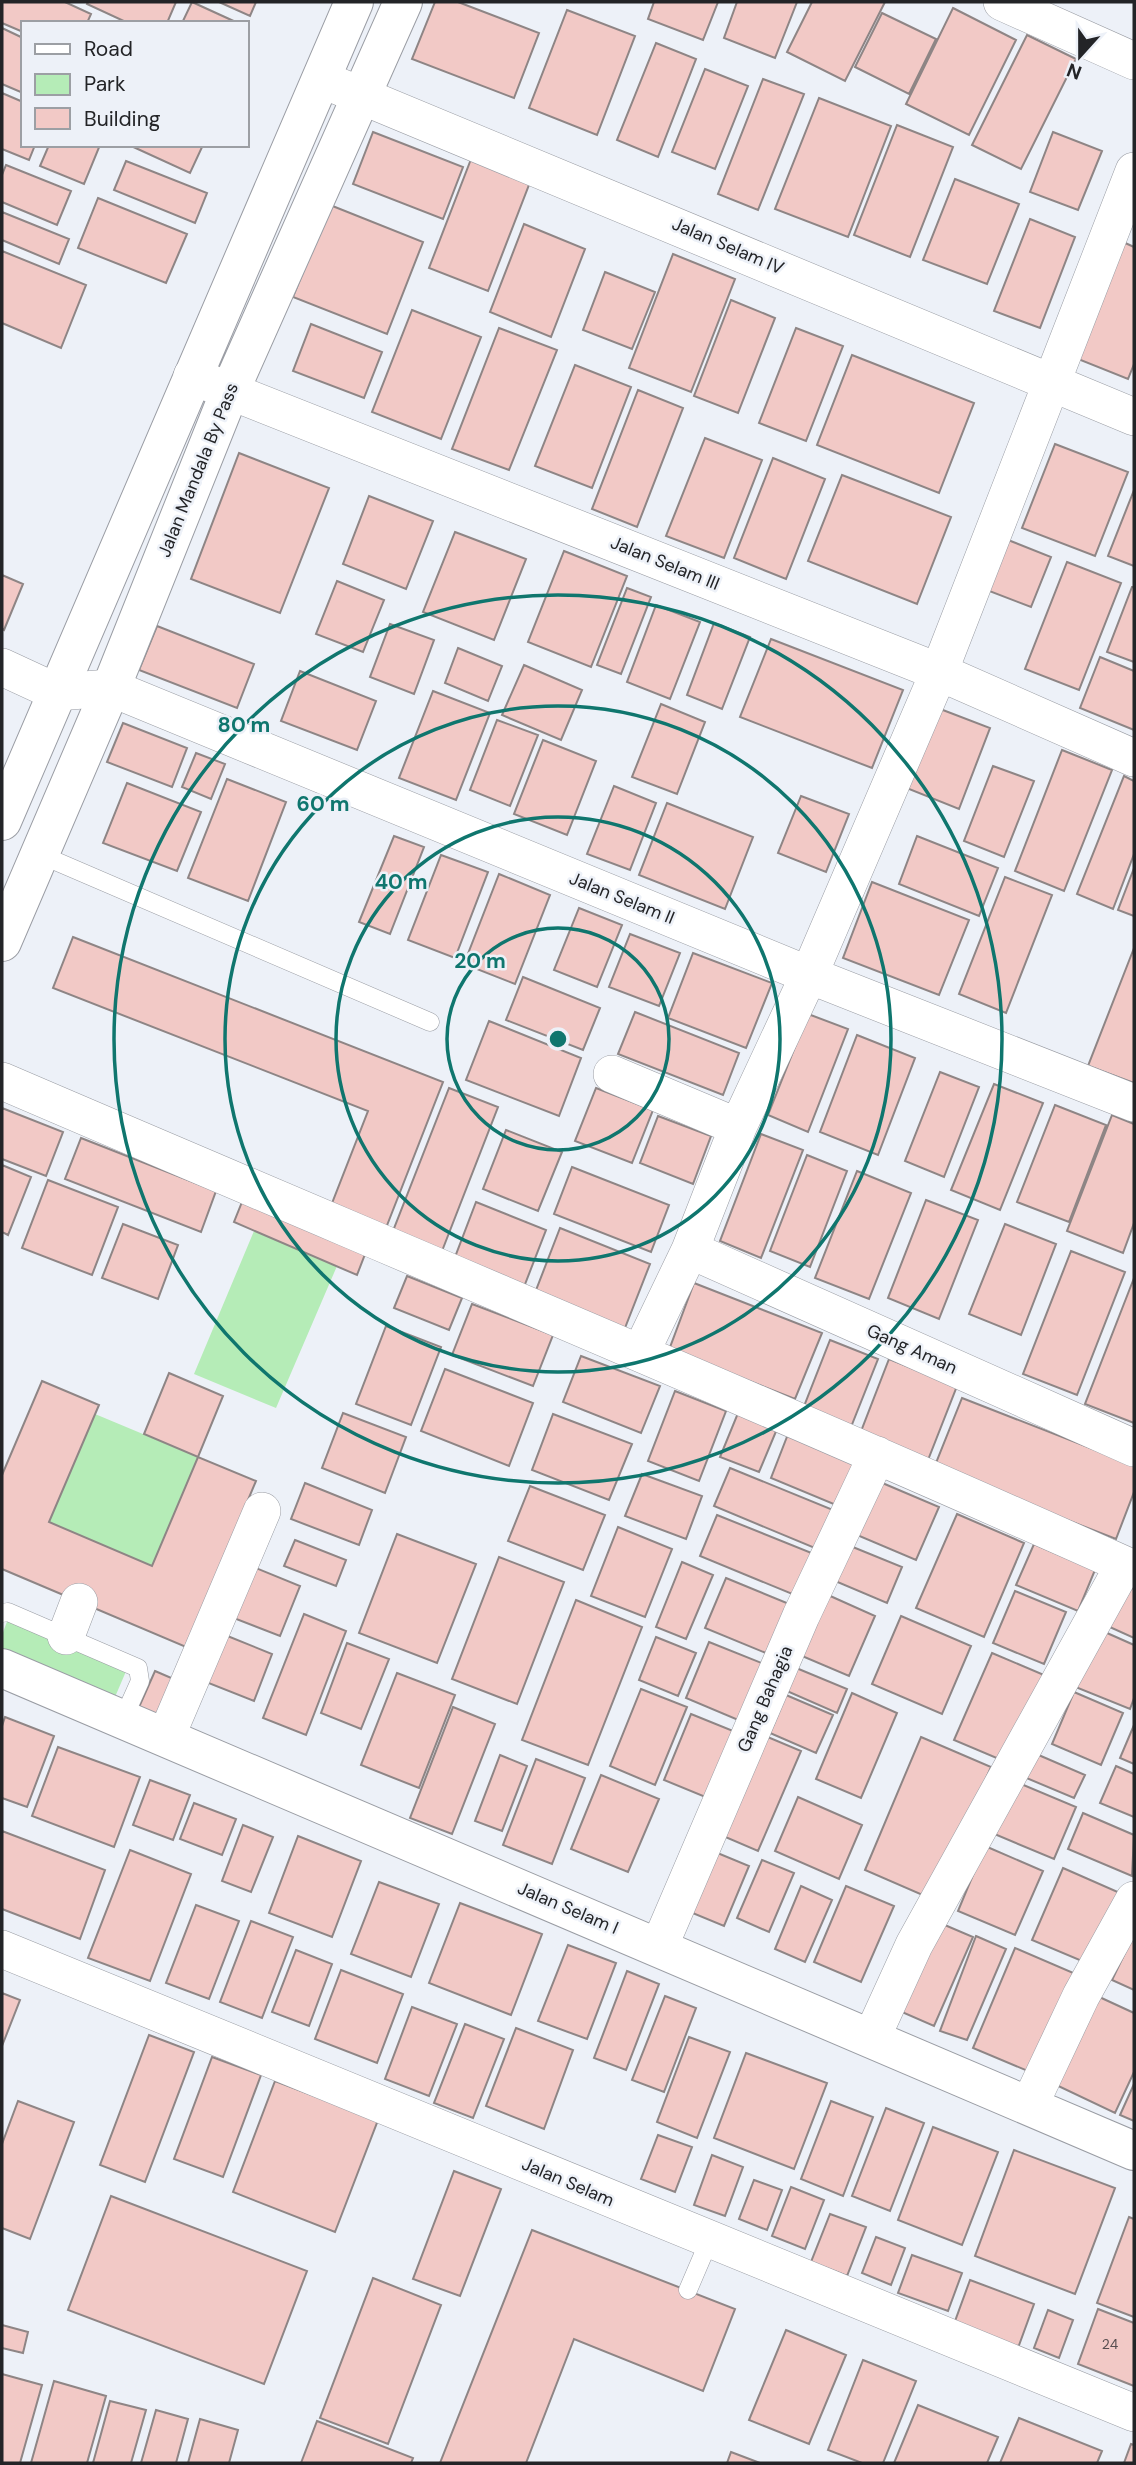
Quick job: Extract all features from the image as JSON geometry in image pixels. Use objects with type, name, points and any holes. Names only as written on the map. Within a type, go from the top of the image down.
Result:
[{"type":"street","points":[[2,821],[354,2]]},
{"type":"street","name":"Jalan Mandala By Pass","points":[[2,942],[111,688],[230,391],[404,2]]},
{"type":"street","points":[[1002,2],[1134,61]]},
{"type":"street","name":"Jalan Selam IV","points":[[321,79],[1134,417]]},
{"type":"street","points":[[641,1352],[690,1250],[738,1127],[809,975],[939,672],[1134,171]]},
{"type":"street","name":"Jalan Selam III","points":[[192,376],[939,672],[1134,758]]},
{"type":"street","points":[[2,667],[56,692],[111,688]]},
{"type":"street","name":"Jalan Selam II","points":[[111,688],[809,975],[1134,1103]]},
{"type":"street","points":[[612,1074],[738,1127]]},
{"type":"street","points":[[2,1081],[641,1352],[1129,1567],[914,1945],[872,2037]]},
{"type":"street","name":"Gang Aman","points":[[690,1250],[1134,1448]]},
{"type":"street","name":"Gang Bahagia","points":[[659,1947],[801,1616],[877,1455]]},
{"type":"street","points":[[166,1737],[262,1511]]},
{"type":"street","points":[[66,1636],[79,1602]]},
{"type":"street","name":"Jalan Selam I","points":[[2,1668],[1030,2104],[1134,2151]]},
{"type":"street","points":[[1030,2104],[1081,1996],[1134,1900]]},
{"type":"street","name":"Jalan Selam","points":[[2,1949],[1134,2413]]},
{"type":"lane","points":[[40,854],[429,1022]]},
{"type":"lane","points":[[2,1612],[66,1636],[138,1668],[140,1681],[123,1719]]},
{"type":"lane","points":[[688,2290],[709,2241]]},
{"type":"green space","points":[[254,1231],[337,1266],[276,1408],[194,1374]]},
{"type":"green space","points":[[95,1414],[198,1457],[152,1566],[49,1522]]},
{"type":"green space","points":[[8,1619],[127,1669],[115,1697],[2,1649],[2,1635]]},
{"type":"building","points":[[2,2],[65,2],[91,14],[88,21],[21,21],[21,31],[2,23]]},
{"type":"building","points":[[176,2],[168,21],[124,21],[87,4]]},
{"type":"building","points":[[192,2],[234,21],[183,21]]},
{"type":"building","points":[[219,2],[256,2],[250,16]]},
{"type":"building","points":[[435,2],[458,2],[539,33],[514,98],[412,59]]},
{"type":"building","points":[[654,2],[718,2],[703,40],[648,19]]},
{"type":"building","points":[[737,2],[797,2],[775,58],[724,38]]},
{"type":"building","points":[[812,2],[885,2],[845,81],[787,52]]},
{"type":"building","points":[[953,8],[1016,40],[969,135],[906,104]]},
{"type":"building","points":[[567,10],[635,36],[597,135],[529,108]]},
{"type":"building","points":[[882,13],[936,39],[909,94],[855,67]]},
{"type":"building","points":[[2,28],[21,37],[21,92],[2,84]]},
{"type":"building","points":[[1027,35],[1076,59],[1021,169],[972,145]]},
{"type":"building","points":[[656,43],[696,59],[658,157],[617,140]]},
{"type":"building","points":[[705,69],[748,86],[715,169],[672,152]]},
{"type":"building","points":[[763,79],[804,94],[758,210],[718,194]]},
{"type":"building","points":[[2,93],[21,101],[21,147],[34,147],[29,160],[2,149]]},
{"type":"building","points":[[819,98],[891,126],[848,237],[775,209]]},
{"type":"building","points":[[897,125],[953,147],[910,257],[854,235]]},
{"type":"building","points":[[373,132],[463,167],[443,219],[353,184]]},
{"type":"building","points":[[1053,132],[1102,151],[1078,210],[1030,192]]},
{"type":"building","points":[[48,147],[99,147],[84,184],[40,166]]},
{"type":"building","points":[[133,147],[202,147],[190,173]]},
{"type":"building","points":[[473,154],[532,177],[488,291],[429,268]]},
{"type":"building","points":[[126,161],[207,193],[195,223],[114,190]]},
{"type":"building","points":[[6,165],[71,191],[57,225],[2,202],[2,175]]},
{"type":"building","points":[[955,179],[1019,204],[987,284],[923,260]]},
{"type":"building","points":[[98,198],[187,234],[166,283],[78,248]]},
{"type":"building","points":[[330,205],[423,242],[387,334],[293,297]]},
{"type":"building","points":[[2,212],[69,239],[59,264],[2,240]]},
{"type":"building","points":[[1030,219],[1075,237],[1040,328],[994,311]]},
{"type":"building","points":[[524,224],[585,249],[551,337],[490,312]]},
{"type":"building","points":[[1123,242],[1134,247],[1134,364],[1128,379],[1078,359]]},
{"type":"building","points":[[2,251],[86,285],[61,348],[2,323]]},
{"type":"building","points":[[673,254],[735,279],[691,392],[629,368]]},
{"type":"building","points":[[605,272],[655,292],[632,349],[583,330]]},
{"type":"building","points":[[731,300],[775,318],[738,413],[694,396]]},
{"type":"building","points":[[412,310],[481,337],[441,439],[372,412]]},
{"type":"building","points":[[311,324],[382,352],[364,398],[293,371]]},
{"type":"building","points":[[499,328],[557,350],[509,470],[452,449]]},
{"type":"building","points":[[796,328],[843,346],[806,441],[759,423]]},
{"type":"building","points":[[852,355],[974,403],[939,493],[817,445]]},
{"type":"building","points":[[575,365],[631,387],[592,488],[535,466]]},
{"type":"building","points":[[638,390],[683,408],[637,527],[592,509]]},
{"type":"building","points":[[705,438],[762,460],[724,558],[666,536]]},
{"type":"building","points":[[1055,444],[1128,472],[1095,556],[1022,528]]},
{"type":"building","points":[[239,453],[329,488],[280,613],[191,579]]},
{"type":"building","points":[[773,458],[825,479],[786,579],[734,558]]},
{"type":"building","points":[[842,475],[951,517],[917,604],[808,561]]},
{"type":"building","points":[[1134,490],[1134,566],[1108,556]]},
{"type":"building","points":[[369,496],[433,521],[406,589],[343,564]]},
{"type":"building","points":[[455,532],[526,559],[494,640],[423,612]]},
{"type":"building","points":[[1003,538],[1051,557],[1031,607],[984,589]]},
{"type":"building","points":[[564,551],[627,576],[591,667],[528,642]]},
{"type":"building","points":[[1067,562],[1121,583],[1079,690],[1025,669]]},
{"type":"building","points":[[2,575],[23,584],[4,630],[2,629]]},
{"type":"building","points":[[337,581],[384,600],[363,652],[316,634]]},
{"type":"building","points":[[1134,587],[1134,662],[1107,652]]},
{"type":"building","points":[[627,588],[651,597],[621,674],[597,665]]},
{"type":"building","points":[[656,605],[700,622],[670,699],[627,682]]},
{"type":"building","points":[[714,623],[750,637],[722,709],[687,695]]},
{"type":"building","points":[[390,624],[434,640],[414,694],[370,677]]},
{"type":"building","points":[[157,626],[254,664],[237,708],[139,670]]},
{"type":"building","points":[[771,639],[903,690],[872,768],[740,717]]},
{"type":"building","points":[[458,648],[502,666],[488,701],[445,683]]},
{"type":"building","points":[[1100,657],[1134,671],[1134,730],[1080,708]]},
{"type":"building","points":[[524,665],[582,690],[561,740],[502,715]]},
{"type":"building","points":[[300,671],[376,701],[357,750],[281,721]]},
{"type":"building","points":[[433,691],[490,713],[456,800],[399,778]]},
{"type":"building","points":[[661,704],[705,722],[677,794],[632,777]]},
{"type":"building","points":[[935,707],[990,728],[959,809],[904,787]]},
{"type":"building","points":[[497,720],[538,735],[510,806],[470,790]]},
{"type":"building","points":[[123,723],[187,748],[172,787],[107,762]]},
{"type":"building","points":[[543,740],[596,761],[567,835],[514,814]]},
{"type":"building","points":[[1062,750],[1112,770],[1064,891],[1015,871]]},
{"type":"building","points":[[196,753],[225,764],[211,799],[182,787]]},
{"type":"building","points":[[993,766],[1034,781],[1004,857],[964,841]]},
{"type":"building","points":[[1124,776],[1134,781],[1134,854],[1113,909],[1077,894]]},
{"type":"building","points":[[227,779],[286,802],[248,901],[188,878]]},
{"type":"building","points":[[127,783],[201,812],[177,871],[103,843]]},
{"type":"building","points":[[614,786],[656,803],[630,870],[587,854]]},
{"type":"building","points":[[801,796],[849,814],[826,872],[778,853]]},
{"type":"building","points":[[667,803],[753,837],[725,909],[639,875]]},
{"type":"building","points":[[394,836],[424,847],[390,934],[359,922]]},
{"type":"building","points":[[917,836],[998,868],[979,916],[899,884]]},
{"type":"building","points":[[441,855],[488,872],[455,958],[408,940]]},
{"type":"building","points":[[1134,868],[1134,916],[1118,910]]},
{"type":"building","points":[[499,874],[550,895],[515,984],[464,964]]},
{"type":"building","points":[[1005,877],[1052,895],[1006,1013],[959,994]]},
{"type":"building","points":[[872,882],[969,920],[939,995],[843,958]]},
{"type":"building","points":[[579,908],[622,925],[597,987],[554,970]]},
{"type":"building","points":[[630,934],[680,953],[659,1006],[609,987]]},
{"type":"building","points":[[73,937],[443,1082],[384,1233],[329,1211],[368,1111],[53,988]]},
{"type":"building","points":[[1134,948],[1134,1083],[1088,1066]]},
{"type":"building","points":[[693,953],[772,983],[746,1048],[668,1018]]},
{"type":"building","points":[[523,977],[600,1008],[583,1050],[506,1020]]},
{"type":"building","points":[[635,1012],[739,1053],[723,1095],[618,1054]]},
{"type":"building","points":[[808,1014],[848,1029],[808,1132],[768,1115]]},
{"type":"building","points":[[489,1021],[581,1058],[559,1116],[466,1080]]},
{"type":"building","points":[[857,1035],[915,1058],[878,1155],[820,1132]]},
{"type":"building","points":[[940,1072],[979,1087],[944,1177],[905,1161]]},
{"type":"building","points":[[994,1084],[1043,1103],[1000,1210],[951,1190]]},
{"type":"building","points":[[449,1088],[498,1107],[442,1251],[393,1231]]},
{"type":"building","points":[[596,1088],[653,1110],[632,1163],[575,1141]]},
{"type":"building","points":[[1055,1105],[1106,1125],[1069,1222],[1017,1202]]},
{"type":"building","points":[[2,1108],[63,1132],[46,1176],[2,1159]]},
{"type":"building","points":[[1112,1115],[1134,1124],[1134,1223],[1123,1253],[1067,1231]]},
{"type":"building","points":[[658,1116],[711,1136],[693,1184],[640,1163]]},
{"type":"building","points":[[506,1130],[562,1152],[538,1211],[483,1189]]},
{"type":"building","points":[[761,1134],[803,1150],[761,1258],[720,1241]]},
{"type":"building","points":[[81,1138],[216,1191],[201,1232],[65,1179]]},
{"type":"building","points":[[807,1155],[847,1171],[810,1267],[770,1251]]},
{"type":"building","points":[[2,1165],[31,1177],[8,1235],[2,1232]]},
{"type":"building","points":[[572,1167],[669,1205],[651,1252],[554,1214]]},
{"type":"building","points":[[857,1171],[911,1193],[869,1299],[815,1278]]},
{"type":"building","points":[[48,1180],[118,1207],[92,1275],[22,1248]]},
{"type":"building","points":[[244,1197],[367,1249],[357,1275],[234,1222]]},
{"type":"building","points":[[926,1200],[978,1220],[939,1319],[888,1298]]},
{"type":"building","points":[[476,1202],[546,1230],[522,1292],[452,1265]]},
{"type":"building","points":[[123,1224],[178,1245],[158,1299],[102,1278]]},
{"type":"building","points":[[1005,1224],[1056,1244],[1021,1335],[969,1314]]},
{"type":"building","points":[[560,1228],[650,1264],[623,1333],[533,1298]]},
{"type":"building","points":[[1071,1251],[1125,1272],[1077,1395],[1023,1374]]},
{"type":"building","points":[[407,1276],[462,1298],[449,1330],[394,1308]]},
{"type":"building","points":[[1134,1278],[1134,1423],[1085,1404]]},
{"type":"building","points":[[694,1283],[822,1333],[795,1399],[669,1350]]},
{"type":"building","points":[[472,1304],[553,1335],[533,1386],[452,1355]]},
{"type":"building","points":[[386,1326],[441,1347],[411,1425],[356,1404]]},
{"type":"building","points":[[830,1340],[878,1359],[849,1432],[801,1414]]},
{"type":"building","points":[[581,1356],[660,1386],[641,1433],[563,1402]]},
{"type":"building","points":[[889,1359],[957,1386],[928,1460],[860,1434]]},
{"type":"building","points":[[445,1369],[533,1403],[509,1466],[421,1431]]},
{"type":"building","points":[[169,1373],[223,1396],[198,1457],[144,1434]]},
{"type":"building","points":[[42,1381],[99,1405],[49,1522],[152,1566],[198,1457],[256,1481],[186,1647],[2,1569],[2,1475]]},
{"type":"building","points":[[675,1391],[726,1411],[699,1481],[648,1461]]},
{"type":"building","points":[[962,1398],[1134,1465],[1134,1492],[1116,1539],[934,1468]]},
{"type":"building","points":[[343,1413],[406,1437],[385,1493],[322,1468]]},
{"type":"building","points":[[738,1413],[777,1429],[759,1472],[720,1457]]},
{"type":"building","points":[[553,1414],[632,1444],[609,1500],[532,1470]]},
{"type":"building","points":[[790,1429],[868,1461],[848,1510],[771,1478]]},
{"type":"building","points":[[730,1468],[838,1512],[822,1551],[714,1506]]},
{"type":"building","points":[[642,1474],[702,1496],[686,1539],[625,1516]]},
{"type":"building","points":[[880,1482],[939,1507],[916,1560],[857,1535]]},
{"type":"building","points":[[305,1483],[372,1510],[359,1545],[291,1519]]},
{"type":"building","points":[[530,1486],[605,1515],[583,1570],[508,1541]]},
{"type":"building","points":[[957,1514],[1024,1543],[984,1637],[916,1608]]},
{"type":"building","points":[[717,1515],[819,1556],[802,1598],[700,1556]]},
{"type":"building","points":[[618,1527],[672,1549],[645,1617],[591,1596]]},
{"type":"building","points":[[397,1534],[476,1564],[437,1663],[359,1633]]},
{"type":"building","points":[[295,1540],[346,1560],[336,1586],[284,1566]]},
{"type":"building","points":[[843,1543],[902,1567],[887,1603],[828,1578]]},
{"type":"building","points":[[1034,1544],[1095,1570],[1078,1611],[1016,1585]]},
{"type":"building","points":[[499,1557],[564,1582],[517,1704],[452,1679]]},
{"type":"building","points":[[682,1562],[713,1575],[686,1639],[656,1627]]},
{"type":"building","points":[[251,1566],[300,1586],[280,1636],[231,1617]]},
{"type":"building","points":[[726,1578],[799,1608],[778,1658],[705,1628]]},
{"type":"building","points":[[1121,1583],[1134,1589],[1134,1638],[1103,1624]]},
{"type":"building","points":[[1015,1591],[1066,1612],[1044,1664],[993,1643]]},
{"type":"building","points":[[828,1595],[875,1616],[849,1676],[802,1656]]},
{"type":"building","points":[[576,1600],[642,1627],[588,1765],[522,1740]]},
{"type":"building","points":[[304,1614],[346,1631],[306,1735],[263,1718]]},
{"type":"building","points":[[901,1616],[971,1646],[942,1714],[872,1684]]},
{"type":"building","points":[[1098,1629],[1134,1645],[1134,1698],[1130,1709],[1073,1686]]},
{"type":"building","points":[[225,1635],[272,1654],[254,1701],[206,1682]]},
{"type":"building","points":[[656,1637],[696,1653],[678,1696],[639,1680]]},
{"type":"building","points":[[709,1642],[774,1668],[750,1725],[686,1698]]},
{"type":"building","points":[[347,1643],[389,1659],[361,1729],[321,1713]]},
{"type":"building","points":[[992,1653],[1044,1675],[1006,1762],[954,1740]]},
{"type":"building","points":[[789,1665],[847,1689],[837,1713],[780,1688]]},
{"type":"building","points":[[155,1671],[183,1683],[168,1719],[139,1707]]},
{"type":"building","points":[[397,1673],[455,1695],[419,1788],[361,1765]]},
{"type":"building","points":[[641,1689],[687,1707],[655,1785],[610,1766]]},
{"type":"building","points":[[1074,1692],[1123,1713],[1101,1765],[1052,1744]]},
{"type":"building","points":[[852,1693],[897,1713],[861,1798],[816,1779]]},
{"type":"building","points":[[786,1695],[833,1715],[816,1753],[770,1733]]},
{"type":"building","points":[[453,1707],[495,1724],[452,1834],[410,1818]]},
{"type":"building","points":[[691,1714],[748,1737],[720,1803],[664,1780]]},
{"type":"building","points":[[5,1717],[54,1736],[27,1807],[2,1798],[2,1726]]},
{"type":"building","points":[[1134,1725],[1134,1764],[1120,1758]]},
{"type":"building","points":[[758,1733],[801,1751],[758,1851],[716,1833]]},
{"type":"building","points":[[921,1737],[991,1767],[934,1900],[865,1870]]},
{"type":"building","points":[[58,1747],[140,1777],[114,1847],[32,1816]]},
{"type":"building","points":[[1027,1750],[1085,1775],[1074,1798],[1017,1774]]},
{"type":"building","points":[[500,1755],[527,1766],[502,1831],[475,1821]]},
{"type":"building","points":[[536,1759],[585,1778],[552,1864],[503,1845]]},
{"type":"building","points":[[1116,1766],[1134,1774],[1134,1817],[1100,1803]]},
{"type":"building","points":[[601,1775],[659,1799],[628,1872],[571,1849]]},
{"type":"building","points":[[150,1780],[190,1795],[173,1840],[133,1825]]},
{"type":"building","points":[[1014,1781],[1076,1807],[1054,1859],[992,1833]]},
{"type":"building","points":[[798,1797],[862,1825],[839,1879],[775,1851]]},
{"type":"building","points":[[194,1803],[236,1819],[222,1855],[180,1839]]},
{"type":"building","points":[[1083,1813],[1134,1835],[1132,1876],[1068,1849]]},
{"type":"building","points":[[243,1825],[273,1837],[251,1892],[222,1881]]},
{"type":"building","points":[[2,1831],[105,1870],[80,1939],[2,1909]]},
{"type":"building","points":[[298,1836],[361,1861],[332,1937],[269,1913]]},
{"type":"building","points":[[985,1846],[1043,1871],[1015,1935],[958,1911]]},
{"type":"building","points":[[703,1847],[749,1866],[724,1926],[678,1907]]},
{"type":"building","points":[[130,1850],[191,1874],[150,1981],[88,1958]]},
{"type":"building","points":[[762,1860],[794,1873],[769,1932],[737,1918]]},
{"type":"building","points":[[1063,1868],[1120,1893],[1089,1964],[1032,1940]]},
{"type":"building","points":[[379,1882],[439,1904],[411,1977],[351,1954]]},
{"type":"building","points":[[801,1886],[832,1900],[805,1962],[775,1949]]},
{"type":"building","points":[[846,1886],[894,1906],[861,1982],[814,1962]]},
{"type":"building","points":[[460,1903],[542,1934],[511,2015],[429,1983]]},
{"type":"building","points":[[196,1905],[239,1921],[209,1999],[166,1983]]},
{"type":"building","points":[[933,1920],[973,1937],[934,2026],[895,2009]]},
{"type":"building","points":[[251,1921],[293,1937],[262,2018],[220,2002]]},
{"type":"building","points":[[1134,1934],[1134,1990],[1112,1980]]},
{"type":"building","points":[[976,1936],[1006,1949],[967,2040],[940,2031]]},
{"type":"building","points":[[568,1945],[616,1963],[587,2039],[538,2021]]},
{"type":"building","points":[[1015,1948],[1078,1975],[1035,2074],[973,2048]]},
{"type":"building","points":[[296,1950],[332,1964],[309,2026],[272,2012]]},
{"type":"building","points":[[341,1970],[403,1994],[377,2063],[315,2039]]},
{"type":"building","points":[[627,1971],[659,1984],[626,2070],[594,2058]]},
{"type":"building","points":[[2,1993],[20,2000],[2,2046]]},
{"type":"building","points":[[1095,1995],[1134,2013],[1134,2072],[1115,2113],[1052,2083]]},
{"type":"building","points":[[665,1996],[696,2008],[664,2092],[632,2080]]},
{"type":"building","points":[[412,2007],[457,2024],[429,2096],[385,2079]]},
{"type":"building","points":[[465,2024],[504,2039],[473,2118],[434,2103]]},
{"type":"building","points":[[516,2028],[573,2050],[544,2129],[486,2106]]},
{"type":"building","points":[[149,2035],[194,2052],[145,2182],[100,2165]]},
{"type":"building","points":[[689,2037],[730,2052],[697,2138],[657,2122]]},
{"type":"building","points":[[746,2053],[827,2083],[794,2169],[714,2138]]},
{"type":"building","points":[[212,2057],[261,2075],[223,2177],[174,2159]]},
{"type":"building","points":[[275,2081],[378,2120],[335,2232],[233,2192]]},
{"type":"building","points":[[1134,2084],[1134,2121],[1120,2115]]},
{"type":"building","points":[[18,2101],[74,2122],[30,2239],[2,2228],[2,2144]]},
{"type":"building","points":[[831,2101],[873,2117],[843,2196],[801,2179]]},
{"type":"building","points":[[886,2108],[924,2123],[890,2211],[852,2196]]},
{"type":"building","points":[[933,2127],[998,2152],[962,2245],[898,2220]]},
{"type":"building","points":[[658,2135],[692,2147],[675,2192],[641,2179]]},
{"type":"building","points":[[1014,2150],[1115,2188],[1075,2294],[975,2256]]},
{"type":"building","points":[[712,2155],[743,2167],[725,2216],[694,2205]]},
{"type":"building","points":[[454,2171],[501,2189],[460,2296],[413,2279]]},
{"type":"building","points":[[754,2180],[782,2190],[767,2230],[739,2219]]},
{"type":"building","points":[[791,2187],[824,2200],[805,2249],[772,2236]]},
{"type":"building","points":[[111,2196],[307,2271],[264,2384],[68,2310]]},
{"type":"building","points":[[830,2214],[866,2227],[847,2276],[811,2262]]},
{"type":"building","points":[[1129,2217],[1134,2219],[1134,2317],[1097,2303]]},
{"type":"building","points":[[532,2230],[735,2309],[703,2391],[574,2339],[526,2463],[440,2463]]},
{"type":"building","points":[[876,2237],[905,2248],[891,2285],[862,2273]]},
{"type":"building","points":[[912,2255],[962,2273],[948,2311],[898,2293]]},
{"type":"building","points":[[373,2278],[441,2305],[388,2444],[320,2418]]},
{"type":"building","points":[[970,2280],[1034,2304],[1018,2348],[954,2324]]},
{"type":"building","points":[[1098,2309],[1134,2323],[1134,2386],[1078,2364]]},
{"type":"building","points":[[1048,2310],[1073,2320],[1059,2358],[1034,2348]]},
{"type":"building","points":[[2,2325],[28,2332],[23,2353],[2,2348]]},
{"type":"building","points":[[786,2330],[846,2355],[809,2444],[749,2420]]},
{"type":"building","points":[[863,2360],[916,2381],[883,2463],[862,2463],[828,2450]]},
{"type":"building","points":[[2,2374],[42,2385],[20,2463],[2,2463]]},
{"type":"building","points":[[54,2381],[106,2396],[87,2463],[31,2463]]},
{"type":"building","points":[[110,2401],[146,2410],[131,2463],[93,2463]]},
{"type":"building","points":[[918,2405],[998,2437],[987,2463],[894,2463]]},
{"type":"building","points":[[156,2410],[188,2419],[176,2463],[141,2463]]},
{"type":"building","points":[[1019,2418],[1102,2451],[1097,2463],[1000,2463]]},
{"type":"building","points":[[200,2419],[238,2430],[229,2463],[188,2463]]},
{"type":"building","points":[[317,2421],[413,2458],[411,2463],[301,2463]]},
{"type":"building","points":[[1131,2444],[1134,2445],[1134,2463],[1124,2463]]},
{"type":"building","points":[[731,2452],[760,2463],[727,2463]]}]
